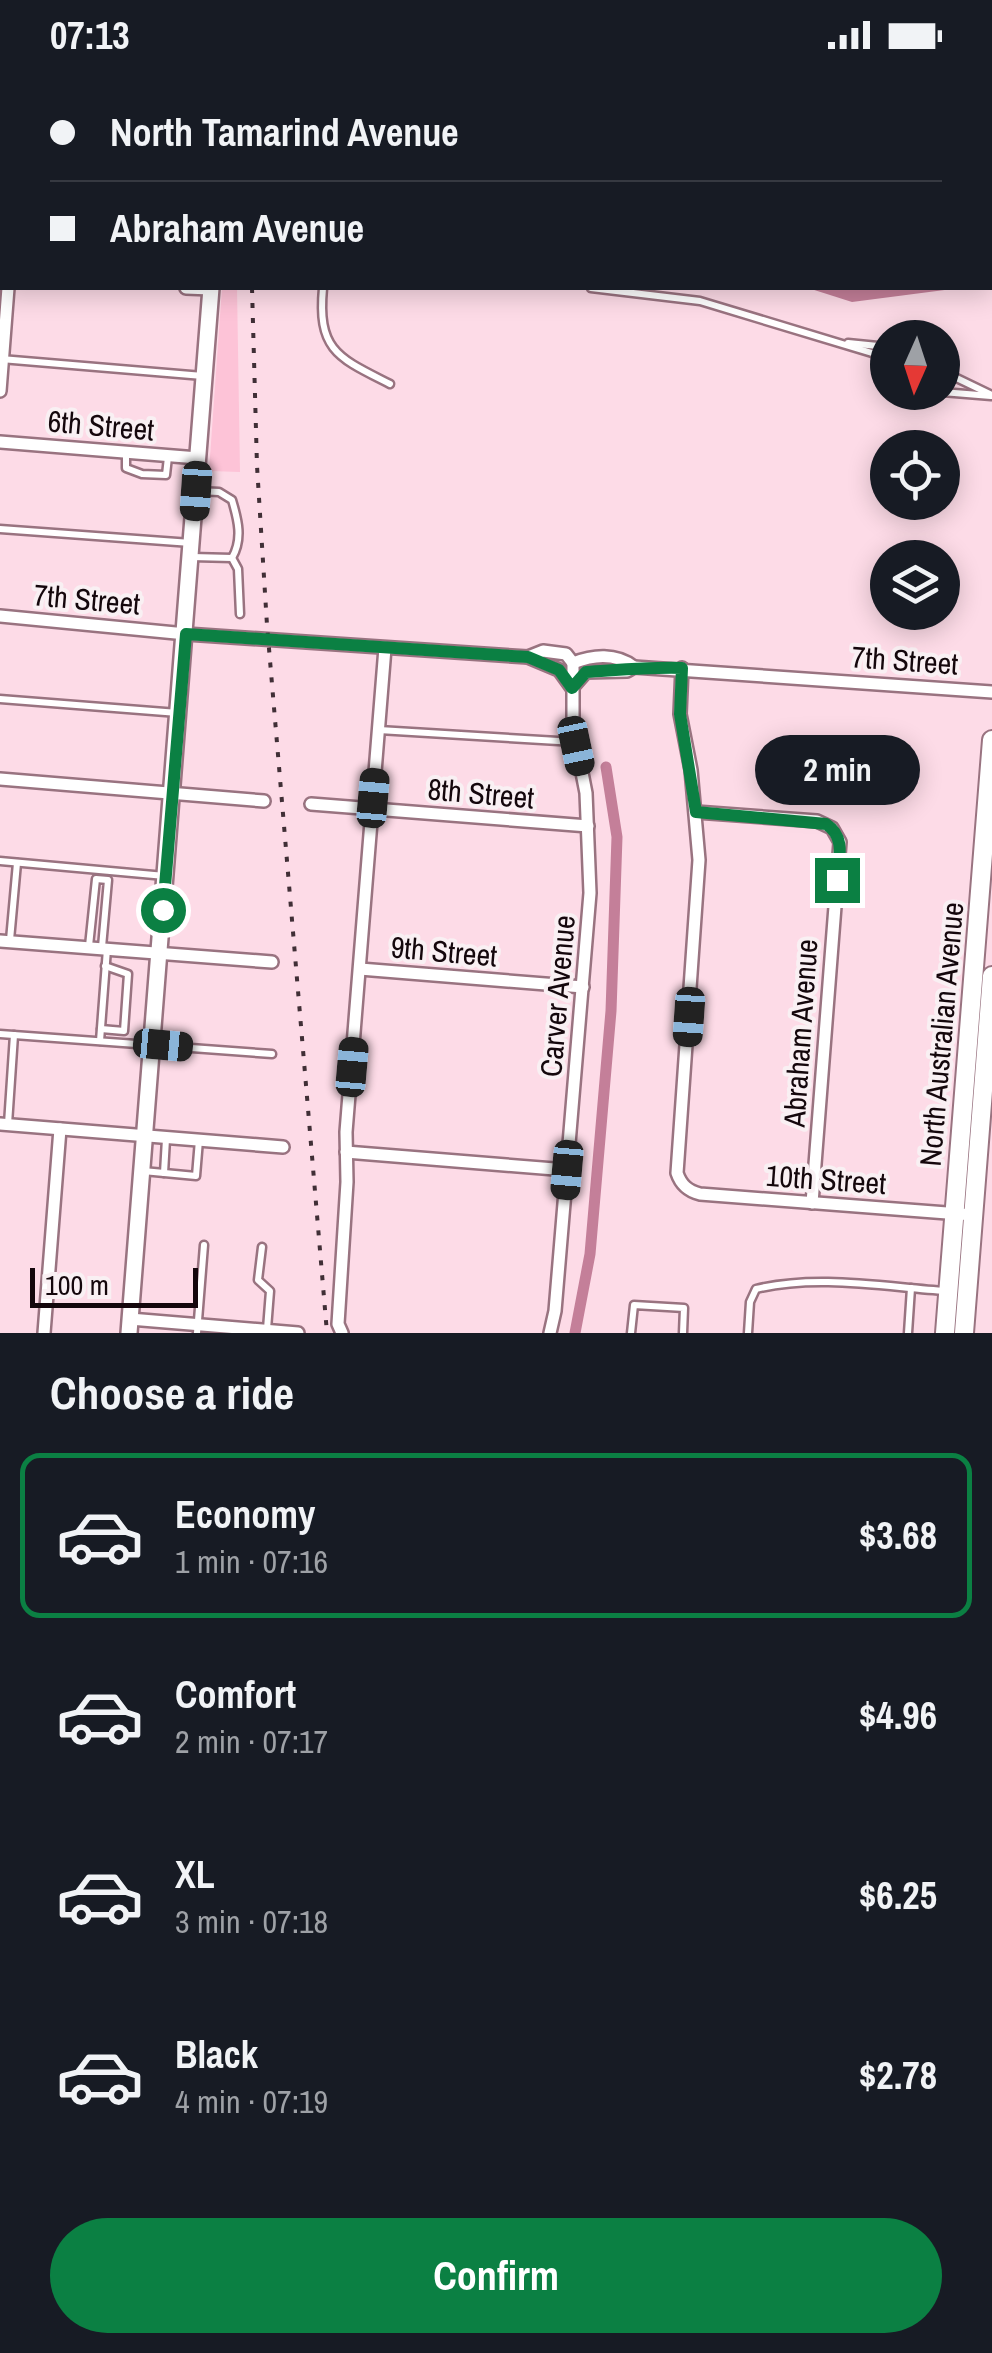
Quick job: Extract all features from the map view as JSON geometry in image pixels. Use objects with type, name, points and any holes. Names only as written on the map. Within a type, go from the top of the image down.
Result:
[{"type":"main road","name":"North Australian Avenue","points":[[944,1333],[992,740]]},
{"type":"main road","name":"North Australian Avenue","points":[[964,1333],[992,976]]},
{"type":"street","points":[[0,391],[8,290]]},
{"type":"street","points":[[211,290],[129,1326],[298,1333]]},
{"type":"street","name":"6th Street","points":[[0,442],[198,458]]},
{"type":"street","name":"7th Street","points":[[0,616],[186,634],[528,657],[559,670],[572,688],[586,672],[628,671],[634,666]]},
{"type":"street","points":[[342,1333],[338,1324],[346,1132],[386,648]]},
{"type":"street","name":"7th Street","points":[[528,657],[543,650],[566,654],[573,663],[598,657],[623,658],[634,666],[992,692]]},
{"type":"street","name":"Carver Avenue","points":[[550,1333],[590,893],[586,793],[575,742],[573,663]]},
{"type":"street","points":[[682,668],[680,714],[696,812]]},
{"type":"street","points":[[0,779],[264,801]]},
{"type":"street","name":"8th Street","points":[[311,804],[588,826]]},
{"type":"street","name":"10th Street","points":[[696,812],[698,900],[677,1173],[680,1181],[700,1194],[973,1215]]},
{"type":"street","name":"Abraham Avenue","points":[[696,812],[817,822],[832,828],[840,842],[812,1203]]},
{"type":"street","points":[[5,941],[272,962]]},
{"type":"street","name":"9th Street","points":[[360,969],[582,988]]},
{"type":"street","points":[[4,1125],[282,1147]]},
{"type":"street","points":[[44,1333],[60,1129]]},
{"type":"street","points":[[346,1152],[567,1170]]},
{"type":"lane","points":[[323,290],[320,312],[325,338],[342,358],[390,384]]},
{"type":"lane","points":[[608,290],[700,300],[870,352]]},
{"type":"lane","points":[[832,342],[870,345]]},
{"type":"lane","points":[[1,359],[204,376]]},
{"type":"lane","points":[[960,380],[992,395]]},
{"type":"lane","points":[[960,393],[992,395]]},
{"type":"lane","points":[[126,452],[126,468],[142,474],[166,475],[168,456]]},
{"type":"lane","points":[[196,491],[218,492],[232,500],[238,521],[238,547],[232,558]]},
{"type":"lane","points":[[0,530],[192,550],[232,558],[238,568],[240,614]]},
{"type":"lane","points":[[0,699],[180,713]]},
{"type":"lane","points":[[378,730],[575,742]]},
{"type":"lane","points":[[0,861],[166,876]]},
{"type":"lane","points":[[5,941],[17,862]]},
{"type":"lane","points":[[99,949],[108,880],[96,879],[99,949],[106,966],[100,1041]]},
{"type":"lane","points":[[100,1029],[124,1030],[128,974],[106,966]]},
{"type":"lane","points":[[0,1034],[272,1054]]},
{"type":"lane","points":[[4,1125],[14,1035]]},
{"type":"lane","points":[[164,1173],[166,1138]]},
{"type":"lane","points":[[142,1170],[196,1176],[199,1140]]},
{"type":"lane","points":[[197,1329],[204,1245]]},
{"type":"lane","points":[[262,1247],[258,1280],[270,1291],[267,1330]]},
{"type":"lane","points":[[748,1333],[750,1302],[756,1289],[776,1284],[840,1283],[948,1291]]},
{"type":"lane","points":[[908,1333],[911,1288]]},
{"type":"lane","points":[[631,1333],[634,1304],[684,1308],[683,1333]]},
{"type":"shaded area","points":[[222,290],[237,290],[240,472],[209,471]]},
{"type":"shaded area","points":[[814,290],[945,290],[852,302]]},
{"type":"waterway","points":[[575,1333],[590,1254],[611,1011],[617,837],[606,767]]},
{"type":"railway","points":[[252,290],[267,625],[327,1333]]},
{"type":"route","points":[[163,910],[186,634],[528,657],[559,670],[572,688],[586,672],[628,671],[634,666],[682,668],[679,705],[696,812],[826,824],[838,834],[840,842],[837,880]]}]
